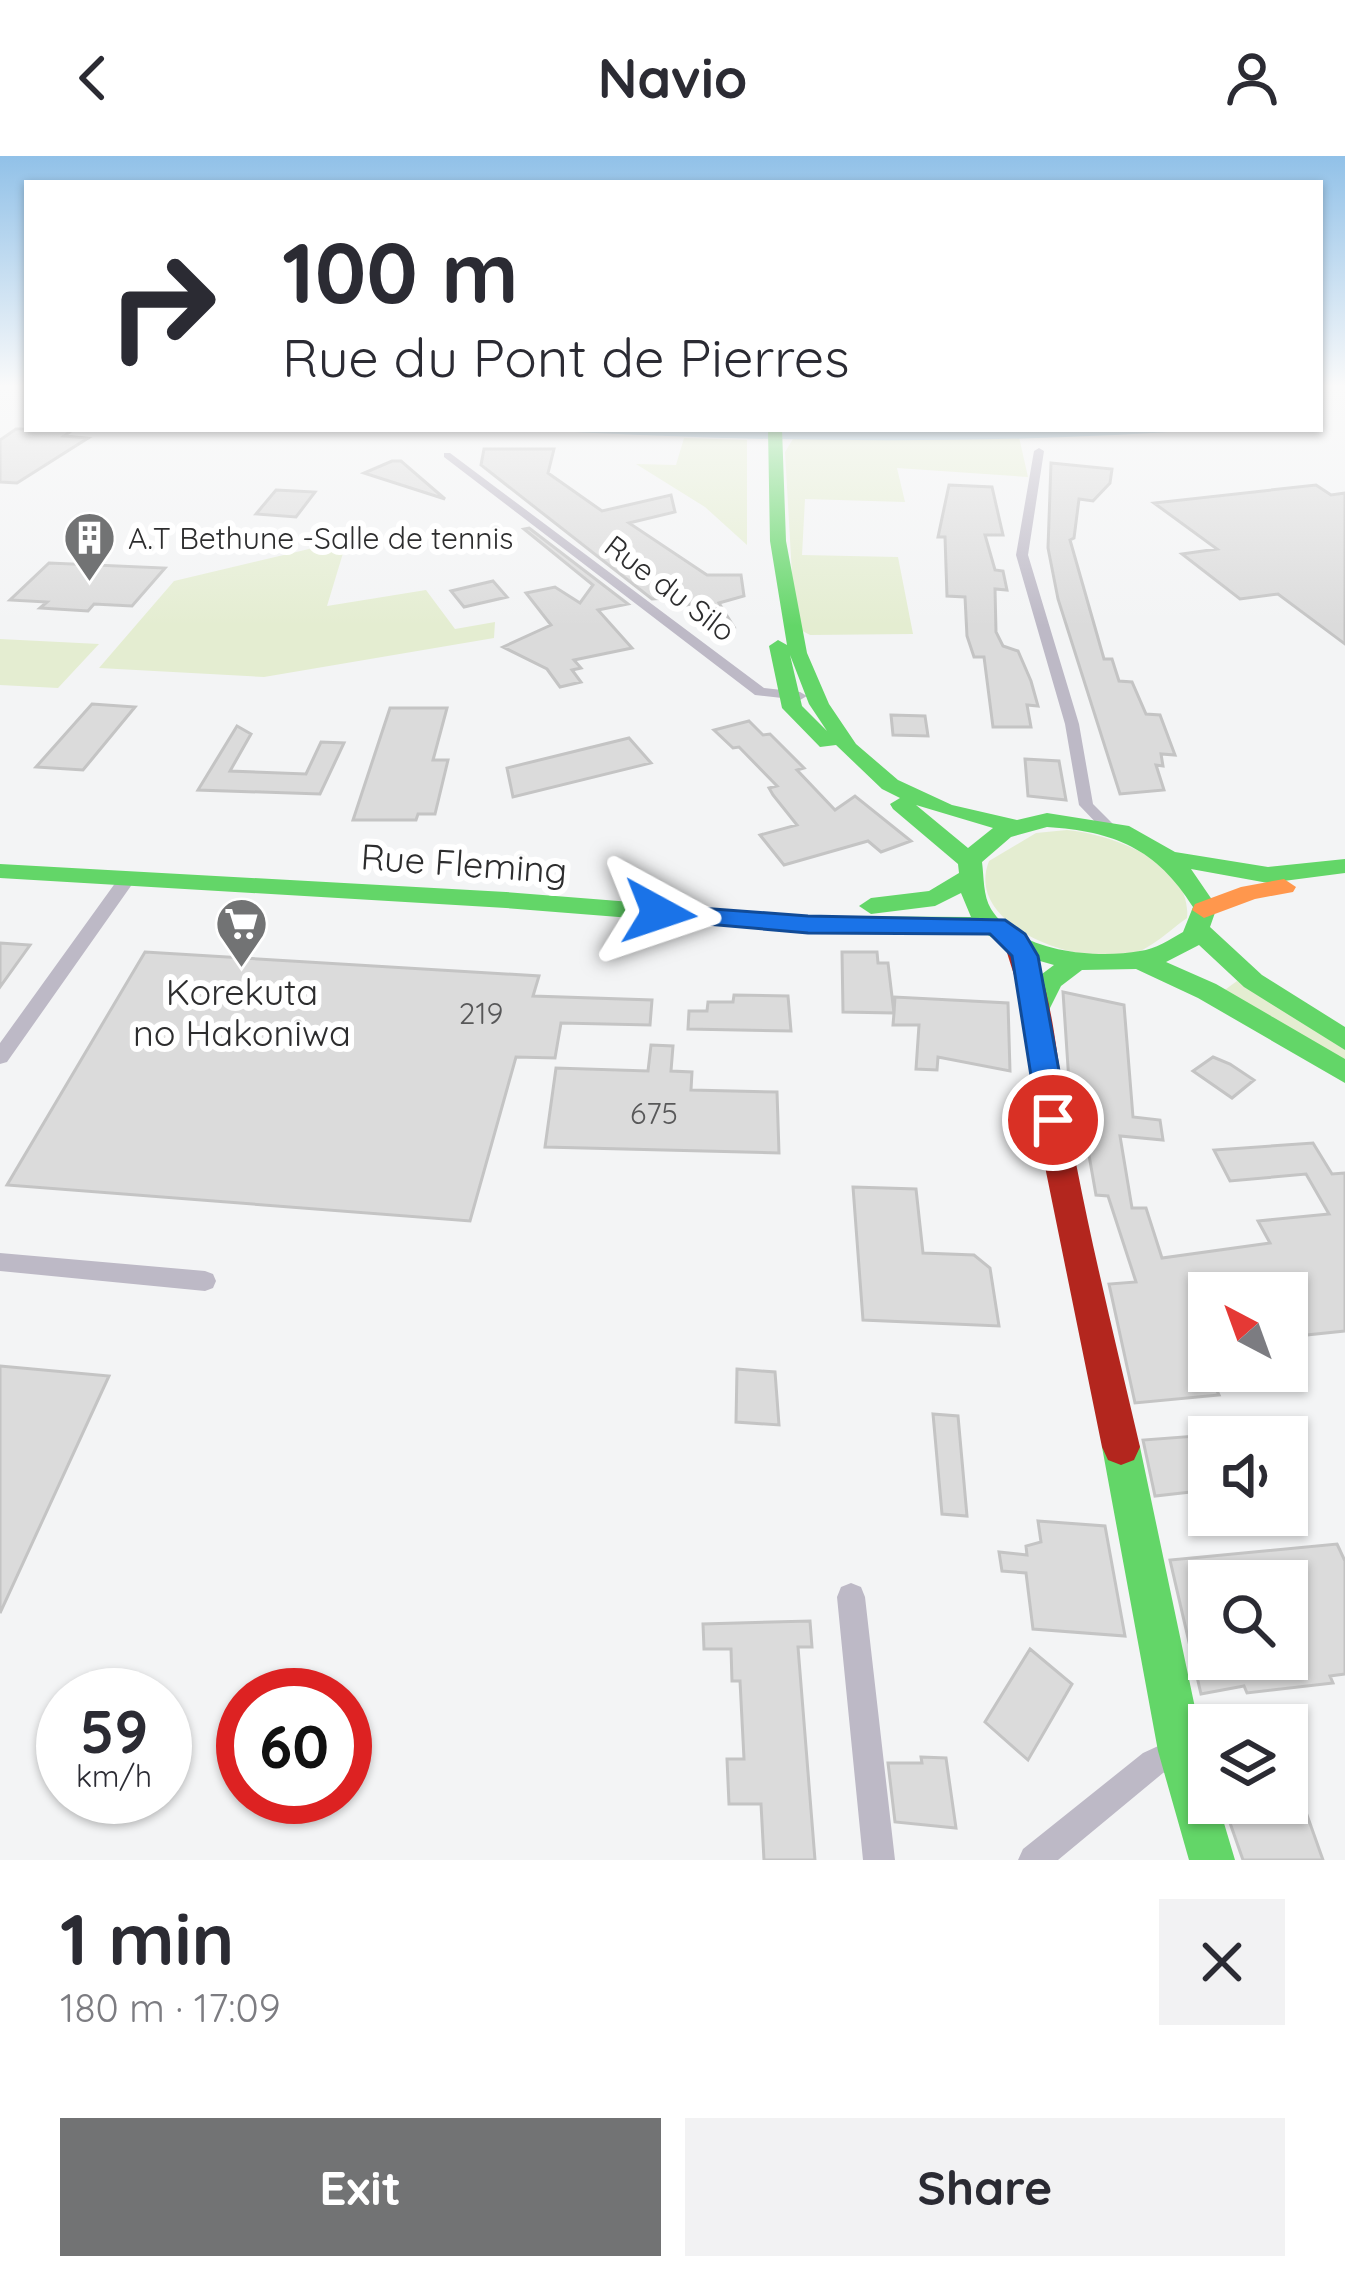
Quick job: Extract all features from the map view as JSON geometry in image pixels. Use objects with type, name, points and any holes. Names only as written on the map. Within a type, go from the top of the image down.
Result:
[{"type":"main road","points":[[771,468],[773,535],[807,727],[969,871]]},
{"type":"main road","points":[[799,696],[874,771],[922,802],[964,820],[1015,826]]},
{"type":"main road","points":[[1213,1860],[1180,1751],[1107,1369],[1056,1147],[1025,956],[972,895],[969,871],[986,840],[1015,826],[1079,809],[1174,859],[1198,888],[1201,920],[1253,981],[1345,1040]]},
{"type":"main road","name":"Rue Fleming","points":[[0,857],[816,905],[907,904],[934,898],[969,871]]},
{"type":"main road","points":[[1174,859],[1268,875],[1345,866]]},
{"type":"main road","name":"Rue Fleming","points":[[0,871],[1006,933]]},
{"type":"main road","points":[[1006,933],[1076,961],[1144,963],[1168,956],[1201,920],[1250,892],[1345,880]]},
{"type":"main road","points":[[1036,1007],[1051,980],[1076,961]]},
{"type":"main road","points":[[1144,963],[1207,991],[1345,1072]]},
{"type":"street","name":"Rue du Silo","points":[[464,468],[760,692],[799,696]]},
{"type":"street","points":[[1037,468],[1022,555],[1072,724],[1079,809]]},
{"type":"street","points":[[0,1058],[127,879]]},
{"type":"street","points":[[0,1262],[205,1281]]},
{"type":"street","points":[[850,1597],[879,1860]]},
{"type":"street","points":[[1034,1860],[1153,1763],[1180,1751]]},
{"type":"green space","points":[[642,468],[747,468],[747,545],[705,507]]},
{"type":"green space","points":[[786,468],[1026,468],[1028,477],[897,468],[905,502],[805,499],[802,555],[898,557],[913,634],[810,635],[795,627]]},
{"type":"green space","points":[[347,540],[327,606],[426,590],[455,629],[495,622],[494,638],[264,677],[99,668],[174,581]]},
{"type":"green space","points":[[0,639],[99,644],[58,688],[0,685]]},
{"type":"green space","points":[[1067,830],[1126,845],[1163,867],[1185,899],[1187,918],[1146,948],[1110,956],[1058,948],[1010,923],[993,905],[986,884],[989,861],[1036,833]]},
{"type":"green space","points":[[1237,981],[1345,1050],[1345,1064],[1222,992]]},
{"type":"building","points":[[0,468],[41,468],[17,483],[0,482]]},
{"type":"building","points":[[377,468],[409,468],[445,499],[364,473]]},
{"type":"building","points":[[484,468],[549,468],[548,473],[602,511],[671,495],[675,512],[629,523],[707,575],[741,575],[744,596],[719,603],[734,627],[706,630],[691,604],[680,607],[668,598],[652,599]]},
{"type":"building","points":[[1051,468],[1112,469],[1110,483],[1093,501],[1079,499],[1070,540],[1104,659],[1112,659],[1119,681],[1132,682],[1146,714],[1160,715],[1175,755],[1161,754],[1163,766],[1156,765],[1164,790],[1120,794],[1058,599],[1048,548]]},
{"type":"building","points":[[949,485],[992,487],[1003,535],[985,535],[995,570],[1003,571],[1007,590],[995,589],[996,632],[1003,646],[1018,651],[1031,681],[1038,706],[1027,705],[1031,727],[993,727],[984,657],[974,657],[967,636],[965,597],[947,596],[945,537],[938,537]]},
{"type":"building","points":[[1316,485],[1331,495],[1345,493],[1345,644],[1278,594],[1240,599],[1182,554],[1217,549],[1154,503]]},
{"type":"building","points":[[276,490],[315,492],[296,517],[256,514]]},
{"type":"building","points":[[529,528],[628,604],[598,610],[632,648],[574,660],[581,668],[572,670],[581,682],[560,687],[547,669],[503,647],[551,625],[526,593],[555,587],[580,603],[593,585],[524,529]]},
{"type":"building","name":"A.T Bethune -Salle de tennis","points":[[49,563],[165,568],[132,606],[94,604],[88,611],[40,608],[47,602],[10,600]]},
{"type":"building","points":[[493,581],[507,597],[464,607],[451,591]]},
{"type":"building","points":[[92,704],[135,707],[83,770],[36,767]]},
{"type":"building","points":[[390,708],[447,708],[433,760],[448,760],[435,814],[418,814],[416,820],[353,820]]},
{"type":"building","points":[[891,715],[925,716],[928,736],[893,735]]},
{"type":"building","points":[[749,721],[763,735],[770,734],[804,768],[797,770],[835,810],[855,796],[911,841],[881,852],[868,841],[784,865],[760,835],[797,825],[769,788],[777,786],[739,747],[733,748],[714,730]]},
{"type":"building","points":[[237,726],[251,734],[230,771],[306,774],[321,742],[344,743],[320,794],[198,790]]},
{"type":"building","points":[[629,738],[651,763],[513,797],[507,768]]},
{"type":"building","points":[[1025,759],[1059,761],[1066,800],[1028,796]]},
{"type":"building","points":[[0,943],[30,945],[0,987]]},
{"type":"building","points":[[145,952],[539,976],[533,996],[652,1000],[650,1025],[561,1023],[555,1058],[516,1057],[470,1221],[7,1185]]},
{"type":"building","points":[[842,952],[877,952],[878,963],[888,963],[894,1013],[843,1012]]},
{"type":"building","points":[[1063,992],[1124,1005],[1133,1117],[1160,1120],[1163,1140],[1120,1136],[1132,1208],[1146,1208],[1162,1258],[1270,1243],[1258,1221],[1329,1214],[1306,1174],[1230,1181],[1214,1150],[1313,1143],[1332,1174],[1345,1173],[1345,1331],[1308,1335],[1308,1272],[1188,1272],[1188,1392],[1219,1395],[1135,1403],[1109,1284],[1136,1282],[1108,1196],[1096,1195],[1079,1098],[1070,1097]]},
{"type":"building","points":[[734,995],[788,996],[791,1031],[688,1029],[689,1011],[707,1011],[708,1002],[733,1002]]},
{"type":"building","points":[[895,997],[1008,1003],[1010,1071],[938,1057],[937,1070],[916,1069],[919,1025],[893,1025]]},
{"type":"building","points":[[651,1045],[673,1046],[671,1071],[692,1072],[691,1090],[777,1092],[779,1153],[545,1147],[556,1068],[648,1071]]},
{"type":"building","points":[[1213,1057],[1254,1080],[1232,1098],[1193,1071]]},
{"type":"building","points":[[853,1187],[916,1189],[923,1253],[974,1255],[990,1268],[999,1326],[863,1320]]},
{"type":"building","points":[[0,1366],[109,1376],[0,1613]]},
{"type":"building","points":[[737,1369],[775,1372],[779,1425],[736,1422]]},
{"type":"building","points":[[933,1414],[958,1416],[967,1516],[942,1514]]},
{"type":"building","points":[[1188,1437],[1188,1492],[1155,1496],[1143,1440]]},
{"type":"building","points":[[1038,1521],[1105,1526],[1125,1636],[1033,1629],[1026,1573],[1002,1571],[999,1552],[1027,1555],[1026,1546],[1041,1542]]},
{"type":"building","points":[[1337,1544],[1345,1561],[1345,1674],[1330,1676],[1333,1683],[1247,1693],[1244,1686],[1201,1694],[1198,1680],[1308,1680],[1308,1560],[1188,1560],[1188,1638],[1170,1560]]},
{"type":"building","points":[[810,1621],[812,1647],[798,1647],[815,1860],[764,1860],[761,1804],[729,1804],[727,1759],[744,1759],[740,1681],[732,1681],[731,1649],[704,1649],[703,1624]]},
{"type":"building","points":[[1030,1649],[1072,1684],[1028,1760],[985,1722]]},
{"type":"building","points":[[921,1757],[946,1758],[956,1828],[895,1822],[888,1763],[922,1763]]},
{"type":"building","points":[[1308,1818],[1323,1860],[1243,1860],[1230,1824],[1308,1824]]},
{"type":"traffic: fast","points":[[775,468],[785,598],[798,653],[819,704],[849,748],[890,784],[944,810],[1015,826]]},
{"type":"traffic: fast","points":[[778,646],[792,708],[827,743]]},
{"type":"traffic: fast","points":[[901,804],[970,862]]},
{"type":"traffic: fast","points":[[1047,820],[1099,825],[1158,850],[1205,907],[1194,937],[1140,960],[1089,962],[1035,951],[992,926],[976,904],[970,862],[1003,832],[1047,820]]},
{"type":"traffic: fast","points":[[1174,859],[1268,875],[1345,866]]},
{"type":"traffic: fast","points":[[0,871],[506,900],[808,924],[996,926]]},
{"type":"traffic: fast","points":[[871,906],[935,898],[967,879]]},
{"type":"traffic: fast","points":[[1198,930],[1253,981],[1345,1040]]},
{"type":"traffic: fast","points":[[1037,1007],[1051,980],[1076,961]]},
{"type":"traffic: fast","points":[[1145,963],[1207,991],[1345,1072]]},
{"type":"traffic: fast","points":[[1121,1447],[1180,1751],[1212,1860]]},
{"type":"traffic: slow","points":[[1204,910],[1250,892],[1284,887]]},
{"type":"traffic: jam","points":[[1016,940],[1037,1007],[1056,1147],[1121,1447]]},
{"type":"place","name":"A.T Bethune -Salle de tennis","points":[[89,584]]},
{"type":"place","name":"Korekuta no Hakoniwa","points":[[242,969]]},
{"type":"route","points":[[659,913],[808,924],[996,926],[1016,940],[1025,956],[1053,1120]]}]
